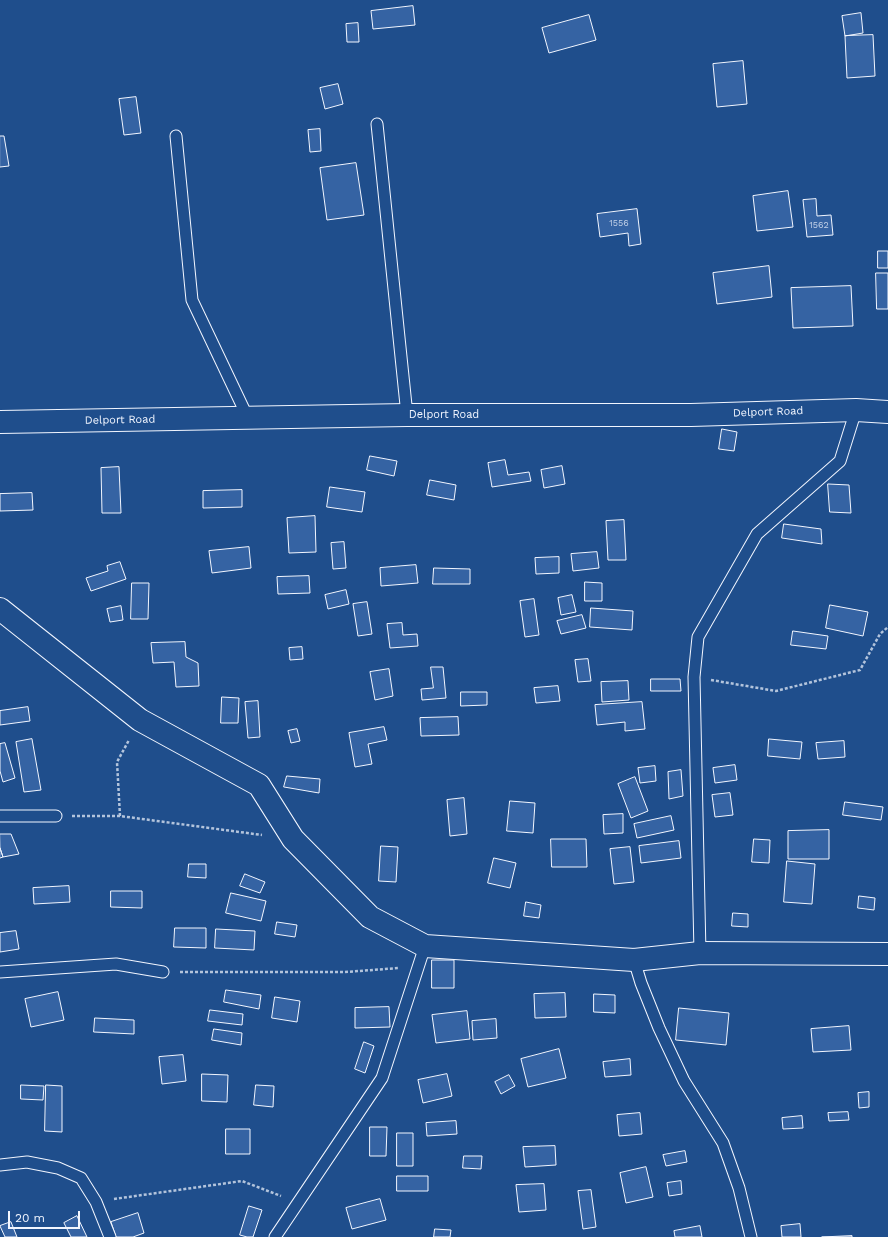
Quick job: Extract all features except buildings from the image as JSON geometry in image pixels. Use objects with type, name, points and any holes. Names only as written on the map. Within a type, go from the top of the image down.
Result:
[{"type":"street","name":"Delport Road","points":[[0,421],[407,415],[691,415],[856,410],[888,412]]},
{"type":"street","points":[[0,609],[140,720],[259,785],[293,839],[370,917],[425,946],[634,960],[700,953],[888,954]]},
{"type":"lane","points":[[377,124],[407,415]]},
{"type":"lane","points":[[176,136],[192,300],[248,418]]},
{"type":"lane","points":[[700,953],[694,677],[698,637],[757,534],[840,460],[856,410]]},
{"type":"lane","points":[[0,816],[56,816]]},
{"type":"lane","points":[[275,1237],[382,1078],[425,946]]},
{"type":"lane","points":[[634,960],[641,983],[657,1022],[684,1081],[723,1143],[738,1188],[751,1237]]},
{"type":"lane","points":[[0,972],[116,964],[163,972]]},
{"type":"lane","points":[[0,1165],[27,1162],[58,1168],[81,1178],[96,1202],[110,1237]]},
{"type":"path","points":[[694,677],[776,691],[860,670],[880,634],[888,627]]},
{"type":"path","points":[[120,816],[117,762],[140,720]]},
{"type":"path","points":[[56,816],[120,816],[293,839]]},
{"type":"path","points":[[163,972],[345,972],[418,967]]},
{"type":"path","points":[[96,1202],[242,1180],[298,1204]]}]
